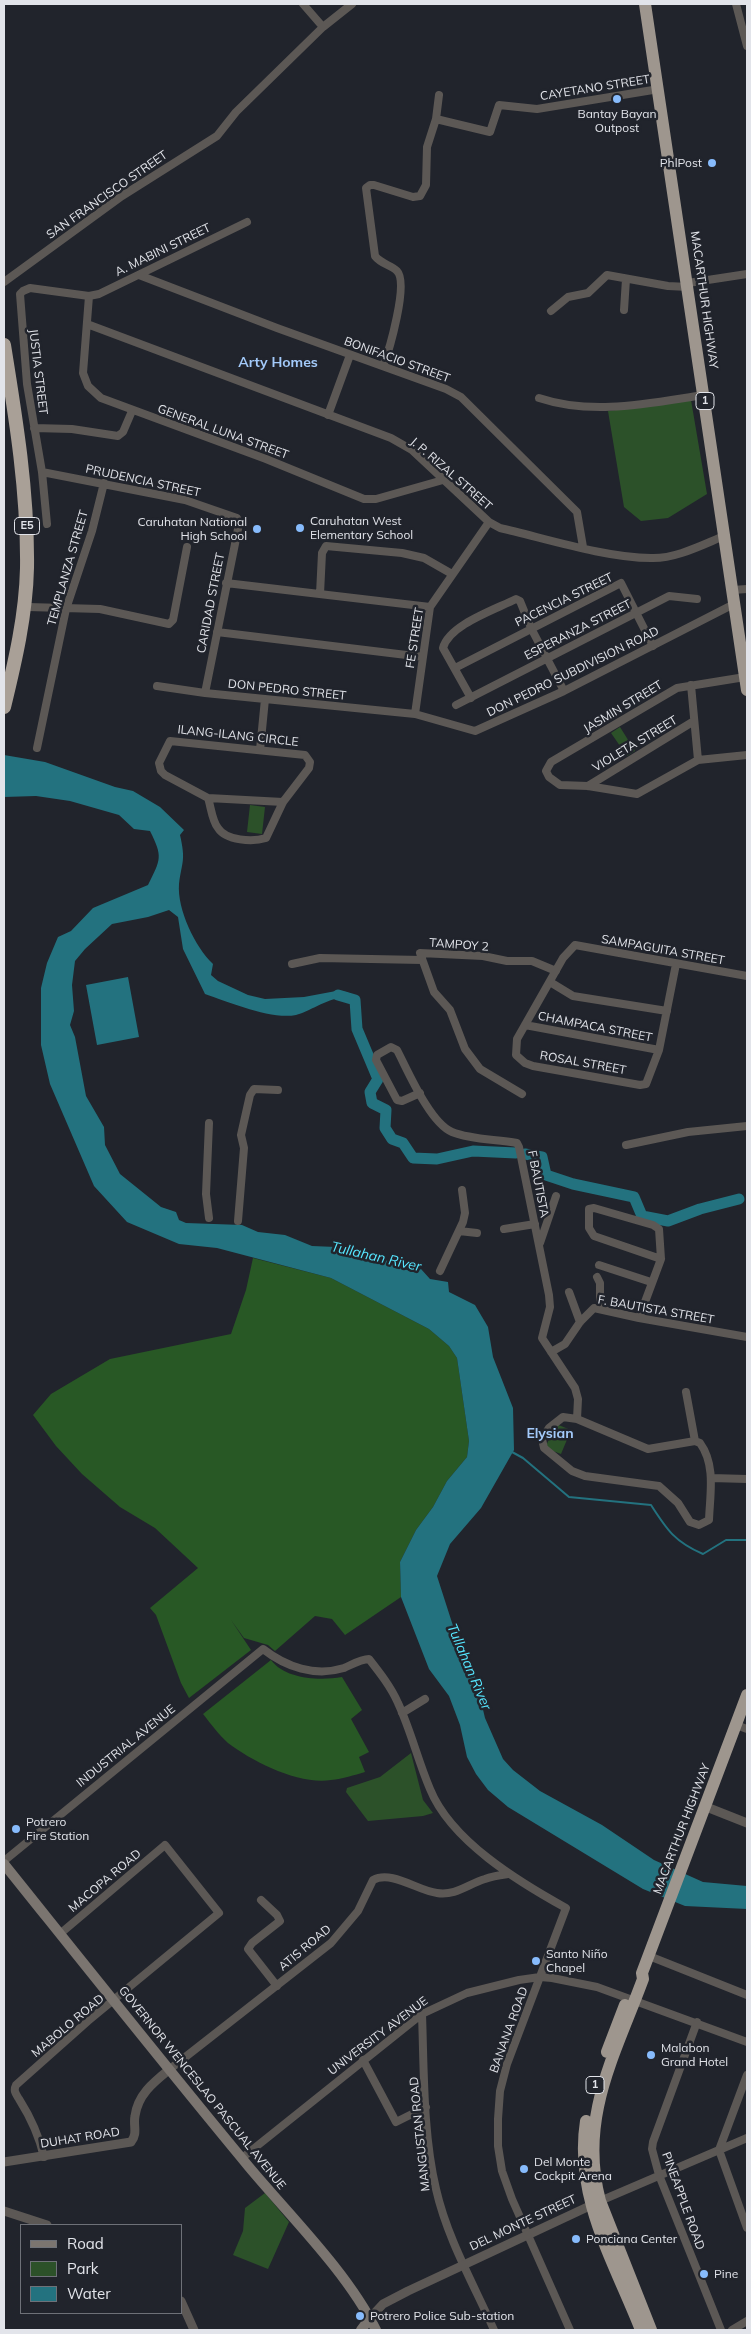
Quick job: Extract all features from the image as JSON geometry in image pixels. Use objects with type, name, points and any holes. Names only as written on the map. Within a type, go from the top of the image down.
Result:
[{"type":"highway","name":"MACARTHUR HIGHWAY","points":[[645,4],[747,690]]},
{"type":"highway","name":"E5","points":[[4,345],[18,434],[27,526],[27,570],[15,661],[4,707]]},
{"type":"highway","name":"MACARTHUR HIGHWAY","points":[[641,2330],[595,2203],[583,2164],[584,2135],[588,2108],[632,1998],[643,1979],[642,1973],[704,1806],[742,1727],[747,1695]]},
{"type":"highway","name":"MACARTHUR HIGHWAY","points":[[595,2203],[651,2330]]},
{"type":"main road","name":"GOVERNOR WENCESLAO PASCUAL AVENUE","points":[[4,1862],[230,2144],[328,2260],[370,2318],[376,2330]]},
{"type":"main road","points":[[361,2330],[370,2318]]},
{"type":"street","points":[[303,4],[323,28]]},
{"type":"street","name":"SAN FRANCISCO STREET","points":[[4,282],[122,196],[217,136],[236,112],[323,28],[352,4]]},
{"type":"street","points":[[736,4],[747,46]]},
{"type":"street","name":"CAYETANO STREET","points":[[436,119],[490,132],[499,105],[537,109],[659,89]]},
{"type":"street","points":[[383,366],[392,341],[400,295],[400,276],[397,271],[375,256],[366,188],[370,185],[413,197],[420,196],[426,185],[427,147],[436,119],[439,95]]},
{"type":"street","name":"A. MABINI STREET","points":[[89,296],[99,294],[247,222]]},
{"type":"street","name":"BONIFACIO STREET","points":[[139,274],[446,389],[461,397],[578,512],[583,547]]},
{"type":"street","points":[[552,311],[568,297],[588,293],[604,276],[668,286],[688,285],[747,274]]},
{"type":"street","points":[[624,310],[626,279]]},
{"type":"street","name":"JUSTIA STREET","points":[[47,524],[42,472],[27,384],[20,294],[22,291],[30,288],[89,296]]},
{"type":"street","name":"GENERAL LUNA STREET","points":[[89,296],[82,369],[86,382],[92,392],[101,398],[266,459],[364,499],[376,500],[443,480]]},
{"type":"street","name":"J. P. RIZAL STREET","points":[[87,324],[391,438],[405,446],[489,522],[500,528],[583,547],[651,558],[672,555],[724,536]]},
{"type":"street","points":[[328,415],[350,354]]},
{"type":"street","points":[[539,398],[567,405],[594,408],[704,395]]},
{"type":"street","points":[[34,428],[72,429],[118,436],[123,432],[132,411]]},
{"type":"street","name":"PRUDENCIA STREET","points":[[42,472],[185,500],[237,518]]},
{"type":"street","name":"TEMPLANZA STREET","points":[[37,748],[66,608],[92,531],[104,483]]},
{"type":"street","name":"CARIDAD STREET","points":[[205,693],[239,524],[237,518]]},
{"type":"street","name":"FE STREET","points":[[415,714],[430,607],[489,522]]},
{"type":"street","points":[[320,594],[322,553],[326,546],[402,553],[424,558],[452,574]]},
{"type":"street","points":[[28,607],[100,609],[169,624],[173,620],[187,547]]},
{"type":"street","points":[[226,583],[430,607]]},
{"type":"street","name":"PACENCIA STREET","points":[[454,668],[620,583],[653,646]]},
{"type":"street","points":[[732,590],[747,588]]},
{"type":"street","name":"ESPERANZA STREET","points":[[456,705],[668,596],[697,599]]},
{"type":"street","points":[[471,698],[443,648],[449,635],[459,627],[516,599],[520,601],[531,628],[564,691]]},
{"type":"street","name":"DON PEDRO SUBDIVISION ROAD","points":[[415,714],[465,729],[480,730],[564,691],[734,604]]},
{"type":"street","points":[[216,632],[424,657]]},
{"type":"street","name":"JASMIN STREET","points":[[588,786],[560,785],[553,782],[546,770],[548,765],[668,692],[691,685],[745,677]]},
{"type":"street","points":[[691,685],[698,760]]},
{"type":"street","name":"DON PEDRO STREET","points":[[157,686],[205,693],[415,714]]},
{"type":"street","points":[[260,750],[265,699]]},
{"type":"street","name":"VIOLETA STREET","points":[[588,786],[694,722]]},
{"type":"street","name":"ILANG-ILANG CIRCLE","points":[[208,798],[217,828],[225,835],[255,841],[266,838],[283,802],[309,768],[310,762],[305,755],[173,740],[166,743],[158,763],[161,771],[208,798],[283,802]]},
{"type":"street","points":[[588,786],[637,794],[698,760],[747,755]]},
{"type":"street","name":"SAMPAGUITA STREET","points":[[556,971],[568,950],[575,945],[747,976]]},
{"type":"street","name":"TAMPOY 2","points":[[522,1094],[487,1074],[465,1049],[450,1010],[434,992],[420,953],[484,956],[507,961],[538,962],[556,971]]},
{"type":"street","points":[[292,964],[320,958],[422,960]]},
{"type":"street","points":[[660,1050],[676,964]]},
{"type":"street","points":[[526,1025],[556,971]]},
{"type":"street","points":[[550,982],[573,996],[667,1011]]},
{"type":"street","name":"CHAMPACA STREET","points":[[526,1025],[660,1050]]},
{"type":"street","name":"ROSAL STREET","points":[[526,1025],[515,1046],[516,1055],[533,1066],[640,1085],[646,1084],[660,1050]]},
{"type":"street","name":"F BAUTISTA","points":[[420,1093],[402,1101],[397,1100],[375,1057],[394,1047],[420,1093],[445,1129],[460,1135],[517,1143],[540,1243],[550,1307],[542,1338],[551,1352]]},
{"type":"street","points":[[238,1221],[244,1148],[241,1135],[250,1095],[254,1089],[278,1090]]},
{"type":"street","points":[[209,1123],[206,1194],[209,1218]]},
{"type":"street","points":[[626,1145],[688,1132],[747,1126]]},
{"type":"street","points":[[440,1271],[465,1213],[462,1190]]},
{"type":"street","points":[[540,1243],[556,1196]]},
{"type":"street","points":[[639,1318],[661,1259],[661,1237],[656,1227],[589,1208],[589,1228],[594,1236],[661,1259]]},
{"type":"street","points":[[504,1229],[535,1224]]},
{"type":"street","points":[[458,1232],[477,1233]]},
{"type":"street","points":[[599,1265],[651,1282]]},
{"type":"street","points":[[597,1277],[600,1283],[600,1309]]},
{"type":"street","points":[[569,1292],[580,1322]]},
{"type":"street","name":"F. BAUTISTA STREET","points":[[551,1352],[566,1344],[590,1309],[600,1309],[639,1318],[747,1337]]},
{"type":"street","points":[[551,1352],[576,1388],[578,1399],[577,1419]]},
{"type":"street","points":[[686,1392],[695,1441],[704,1449],[711,1478],[708,1520],[699,1525],[690,1522],[678,1503],[658,1486],[585,1476],[572,1471],[544,1448],[542,1439],[544,1433],[559,1419],[564,1417],[577,1419],[648,1449],[695,1441]]},
{"type":"street","points":[[711,1478],[747,1479]]},
{"type":"street","name":"INDUSTRIAL AVENUE","points":[[4,1862],[264,1649],[286,1664],[313,1671],[340,1669],[368,1658],[390,1688],[402,1713]]},
{"type":"street","points":[[425,1699],[402,1713],[434,1797],[475,1847],[508,1874]]},
{"type":"street","points":[[704,1806],[747,1822]]},
{"type":"street","name":"MABOLO ROAD","points":[[44,2157],[32,2120],[14,2089],[88,2021],[115,2001],[219,1913],[165,1846]]},
{"type":"street","name":"MACOPA ROAD","points":[[61,1933],[165,1846]]},
{"type":"street","name":"BANANA ROAD","points":[[508,1874],[566,1908],[507,2064],[500,2091],[498,2146],[502,2171],[570,2330]]},
{"type":"street","name":"ATIS ROAD","points":[[170,2069],[277,1986],[337,1936],[358,1911],[374,1880],[385,1876],[425,1890],[444,1894],[455,1892],[485,1879],[508,1874]]},
{"type":"street","points":[[261,1900],[277,1914],[280,1921],[248,1946],[248,1949],[277,1986]]},
{"type":"street","points":[[648,1956],[747,1995]]},
{"type":"street","name":"UNIVERSITY AVENUE","points":[[242,2158],[422,2014],[468,1992],[540,1977],[573,1982],[632,1998],[747,2042]]},
{"type":"street","name":"MANGUSTAN ROAD","points":[[422,2014],[426,2106],[436,2188],[445,2218],[494,2330]]},
{"type":"street","name":"PINEAPPLE ROAD","points":[[697,2022],[652,2148],[659,2175],[721,2330]]},
{"type":"street","points":[[363,2060],[396,2122],[426,2106]]},
{"type":"street","name":"DUHAT ROAD","points":[[4,2162],[131,2142],[136,2134],[134,2118],[136,2108],[144,2092],[170,2069]]},
{"type":"street","points":[[747,2075],[719,2150],[747,2228]]},
{"type":"street","name":"DEL MONTE STREET","points":[[370,2318],[383,2304],[528,2233],[747,2138]]},
{"type":"street","points":[[4,2211],[44,2224]]},
{"type":"street","points":[[182,2303],[194,2330]]},
{"type":"street","points":[[732,2330],[747,2321]]},
{"type":"green space","points":[[691,400],[707,494],[668,518],[641,521],[624,507],[608,411]]},
{"type":"green space","points":[[620,727],[635,751],[627,756],[611,733]]},
{"type":"green space","points":[[250,805],[265,807],[262,834],[247,832]]},
{"type":"green space","points":[[253,1258],[331,1278],[429,1329],[449,1346],[457,1358],[469,1441],[467,1457],[447,1481],[433,1507],[416,1530],[400,1562],[401,1597],[345,1635],[332,1619],[315,1616],[275,1651],[268,1645],[244,1638],[231,1620],[251,1650],[189,1698],[181,1683],[156,1615],[150,1608],[198,1568],[155,1528],[120,1507],[82,1474],[56,1446],[33,1415],[51,1394],[110,1359],[231,1334],[246,1290]]},
{"type":"green space","points":[[556,1424],[571,1430],[561,1454],[545,1448]]},
{"type":"green space","points":[[271,1660],[277,1666],[294,1675],[323,1679],[342,1677],[362,1710],[351,1719],[369,1752],[359,1757],[365,1772],[340,1779],[318,1781],[291,1776],[250,1758],[228,1743],[215,1729],[203,1714]]},
{"type":"green space","points":[[411,1753],[423,1800],[433,1813],[423,1816],[368,1821],[346,1792],[347,1788],[380,1777]]},
{"type":"green space","points":[[265,2193],[289,2222],[268,2269],[233,2255],[243,2231],[245,2208]]},
{"type":"water","name":"Tullahan River","points":[[4,755],[45,762],[115,787],[133,791],[160,807],[184,830],[180,835],[183,856],[179,884],[181,905],[188,927],[206,957],[213,964],[211,975],[218,981],[248,995],[265,999],[304,997],[336,991],[347,992],[354,996],[351,1001],[345,999],[331,1000],[296,1015],[286,1016],[263,1013],[205,994],[183,949],[178,917],[169,910],[148,917],[112,924],[75,961],[72,985],[74,1011],[70,1025],[75,1037],[86,1096],[104,1127],[105,1145],[120,1174],[161,1207],[176,1212],[179,1220],[186,1223],[242,1225],[258,1232],[285,1235],[312,1246],[336,1247],[368,1254],[381,1260],[392,1261],[403,1269],[416,1272],[421,1269],[430,1279],[448,1282],[449,1292],[475,1305],[488,1327],[493,1357],[513,1408],[514,1450],[481,1508],[450,1544],[437,1576],[455,1632],[474,1672],[485,1718],[503,1759],[513,1770],[540,1791],[602,1825],[654,1860],[703,1882],[747,1886],[747,1909],[685,1906],[643,1889],[508,1807],[488,1790],[476,1774],[467,1757],[460,1725],[449,1696],[429,1669],[401,1597],[400,1562],[416,1530],[433,1507],[447,1481],[467,1457],[469,1441],[457,1358],[449,1346],[429,1329],[331,1278],[217,1248],[179,1244],[127,1222],[94,1186],[50,1084],[41,1045],[41,988],[47,963],[58,937],[71,931],[93,908],[148,885],[156,869],[159,853],[150,831],[134,829],[119,815],[70,801],[36,796],[4,797]]},
{"type":"water","points":[[128,977],[139,1037],[97,1045],[86,985]]},
{"type":"waterway","points":[[338,995],[355,1000],[357,1029],[378,1079],[370,1092],[372,1103],[386,1110],[385,1128],[392,1139],[403,1143],[413,1158],[437,1159],[473,1151],[516,1153]]},
{"type":"waterway","points":[[525,1154],[542,1157],[546,1175],[573,1184],[634,1197],[642,1216],[668,1221],[700,1209],[739,1199]]},
{"type":"waterway","points":[[512,1452],[523,1458],[569,1497],[651,1505],[662,1522],[678,1540],[703,1554],[726,1540],[747,1540]]},
{"type":"place","name":"Bantay Bayan Outpost","points":[[617,99]]},
{"type":"place","name":"PhlPost","points":[[712,163]]},
{"type":"place","name":"Caruhatan West Elementary School","points":[[300,528]]},
{"type":"place","name":"Caruhatan National High School","points":[[257,529]]},
{"type":"place","name":"Potrero Fire Station","points":[[16,1829]]},
{"type":"place","name":"Santo Niño Chapel","points":[[536,1961]]},
{"type":"place","name":"Malabon Grand Hotel","points":[[651,2055]]},
{"type":"place","name":"Del Monte Cockpit Arena","points":[[524,2169]]},
{"type":"place","name":"Ponciana Center","points":[[576,2239]]},
{"type":"place","name":"Pine","points":[[704,2274]]},
{"type":"place","name":"Potrero Police Sub-station","points":[[360,2316]]},
{"type":"district","name":"Arty Homes","points":[[278,363]]},
{"type":"district","name":"Elysian","points":[[550,1434]]}]
